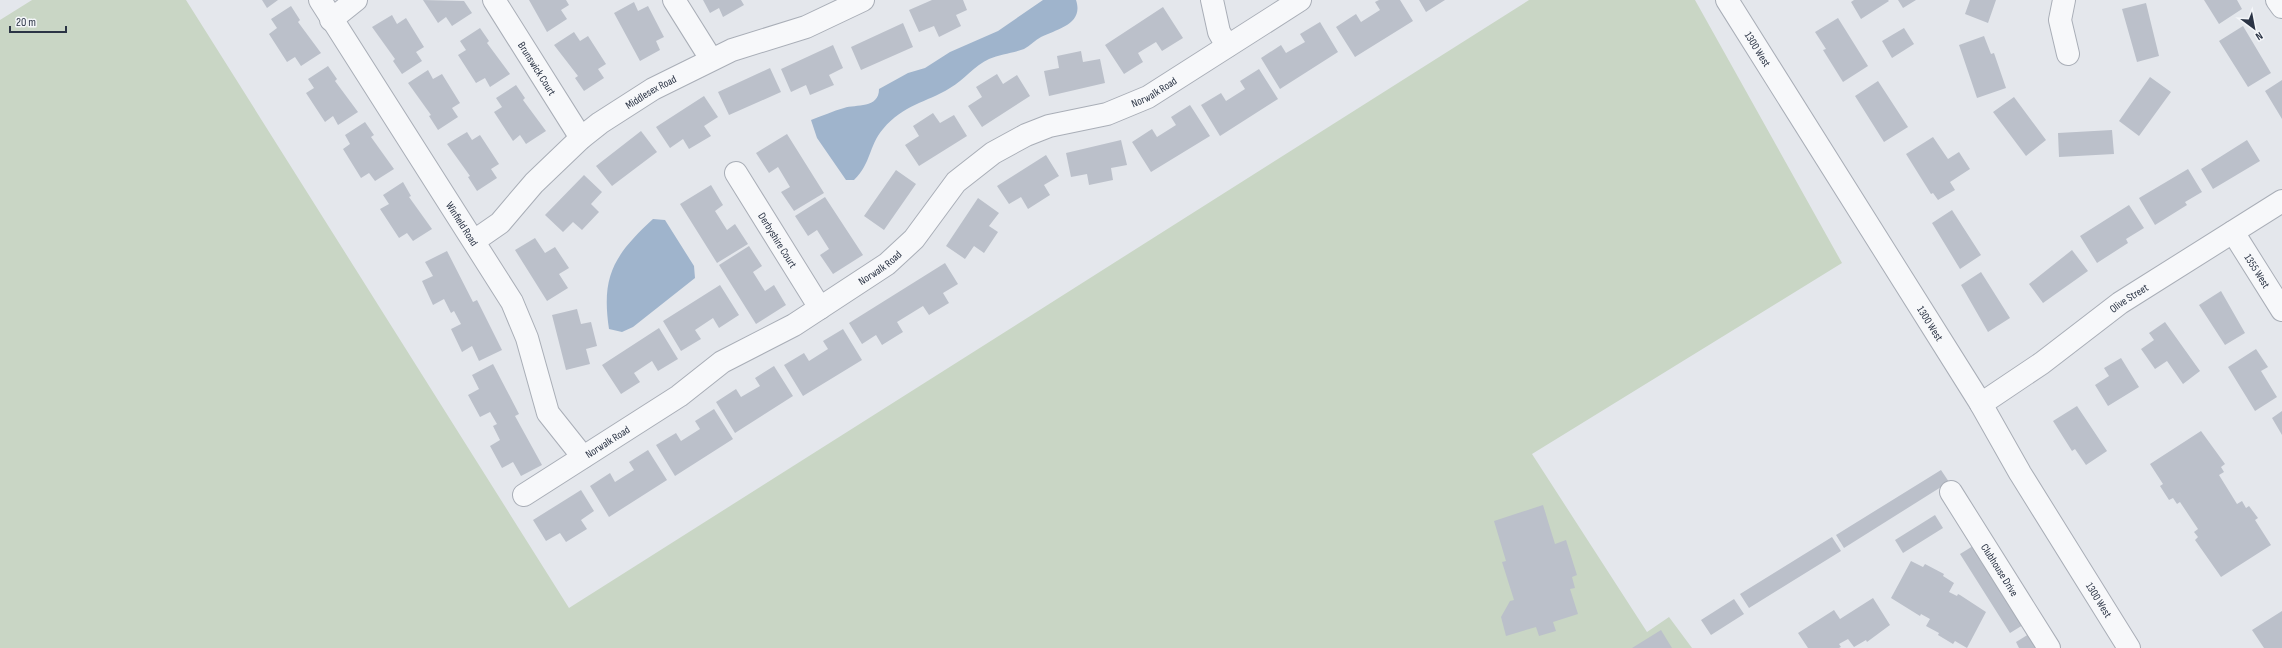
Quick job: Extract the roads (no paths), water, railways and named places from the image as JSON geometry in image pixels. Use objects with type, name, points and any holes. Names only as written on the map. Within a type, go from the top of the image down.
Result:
[{"type":"street","name":"Winfield Road","points":[[320,0],[474,241],[519,315],[548,413],[553,422],[582,457]]},
{"type":"street","points":[[332,20],[356,0]]},
{"type":"street","name":"Brunswick Court","points":[[494,0],[581,138]]},
{"type":"street","points":[[674,0],[711,59]]},
{"type":"street","points":[[1212,0],[1219,32],[1227,46]]},
{"type":"street","name":"Norwalk Road","points":[[524,495],[679,396],[722,362],[794,325],[901,252],[956,182],[993,153],[1026,135],[1049,126],[1107,114],[1148,97],[1300,0]]},
{"type":"street","name":"1300 West","points":[[1727,0],[1981,404],[2020,473],[2129,648]]},
{"type":"street","points":[[2064,0],[2060,20],[2068,54]]},
{"type":"street","points":[[2277,0],[2282,7]]},
{"type":"street","name":"Middlesex Road","points":[[474,241],[500,223],[534,182],[581,138],[600,123],[653,89],[711,59],[732,50],[806,27],[853,2]]},
{"type":"street","name":"Derbyshire Court","points":[[736,173],[820,308]]},
{"type":"street","name":"Olive Street","points":[[1981,404],[2042,363],[2120,303],[2282,201]]},
{"type":"street","name":"1355 West","points":[[2233,232],[2282,310]]},
{"type":"street","name":"Clubhouse Drive","points":[[1950,492],[2048,648]]},
{"type":"water","points":[[1043,0],[1076,0],[1076,15],[1073,20],[1062,28],[1041,37],[1024,49],[989,59],[950,88],[899,114],[883,129],[878,136],[860,173],[854,180],[846,180],[817,138],[811,120],[844,108],[871,103],[878,95],[879,89],[908,73],[925,68],[950,52],[998,31]]},
{"type":"water","points":[[653,219],[665,220],[694,266],[695,278],[633,327],[622,332],[609,329],[607,295],[609,280],[613,268],[629,244]]}]
